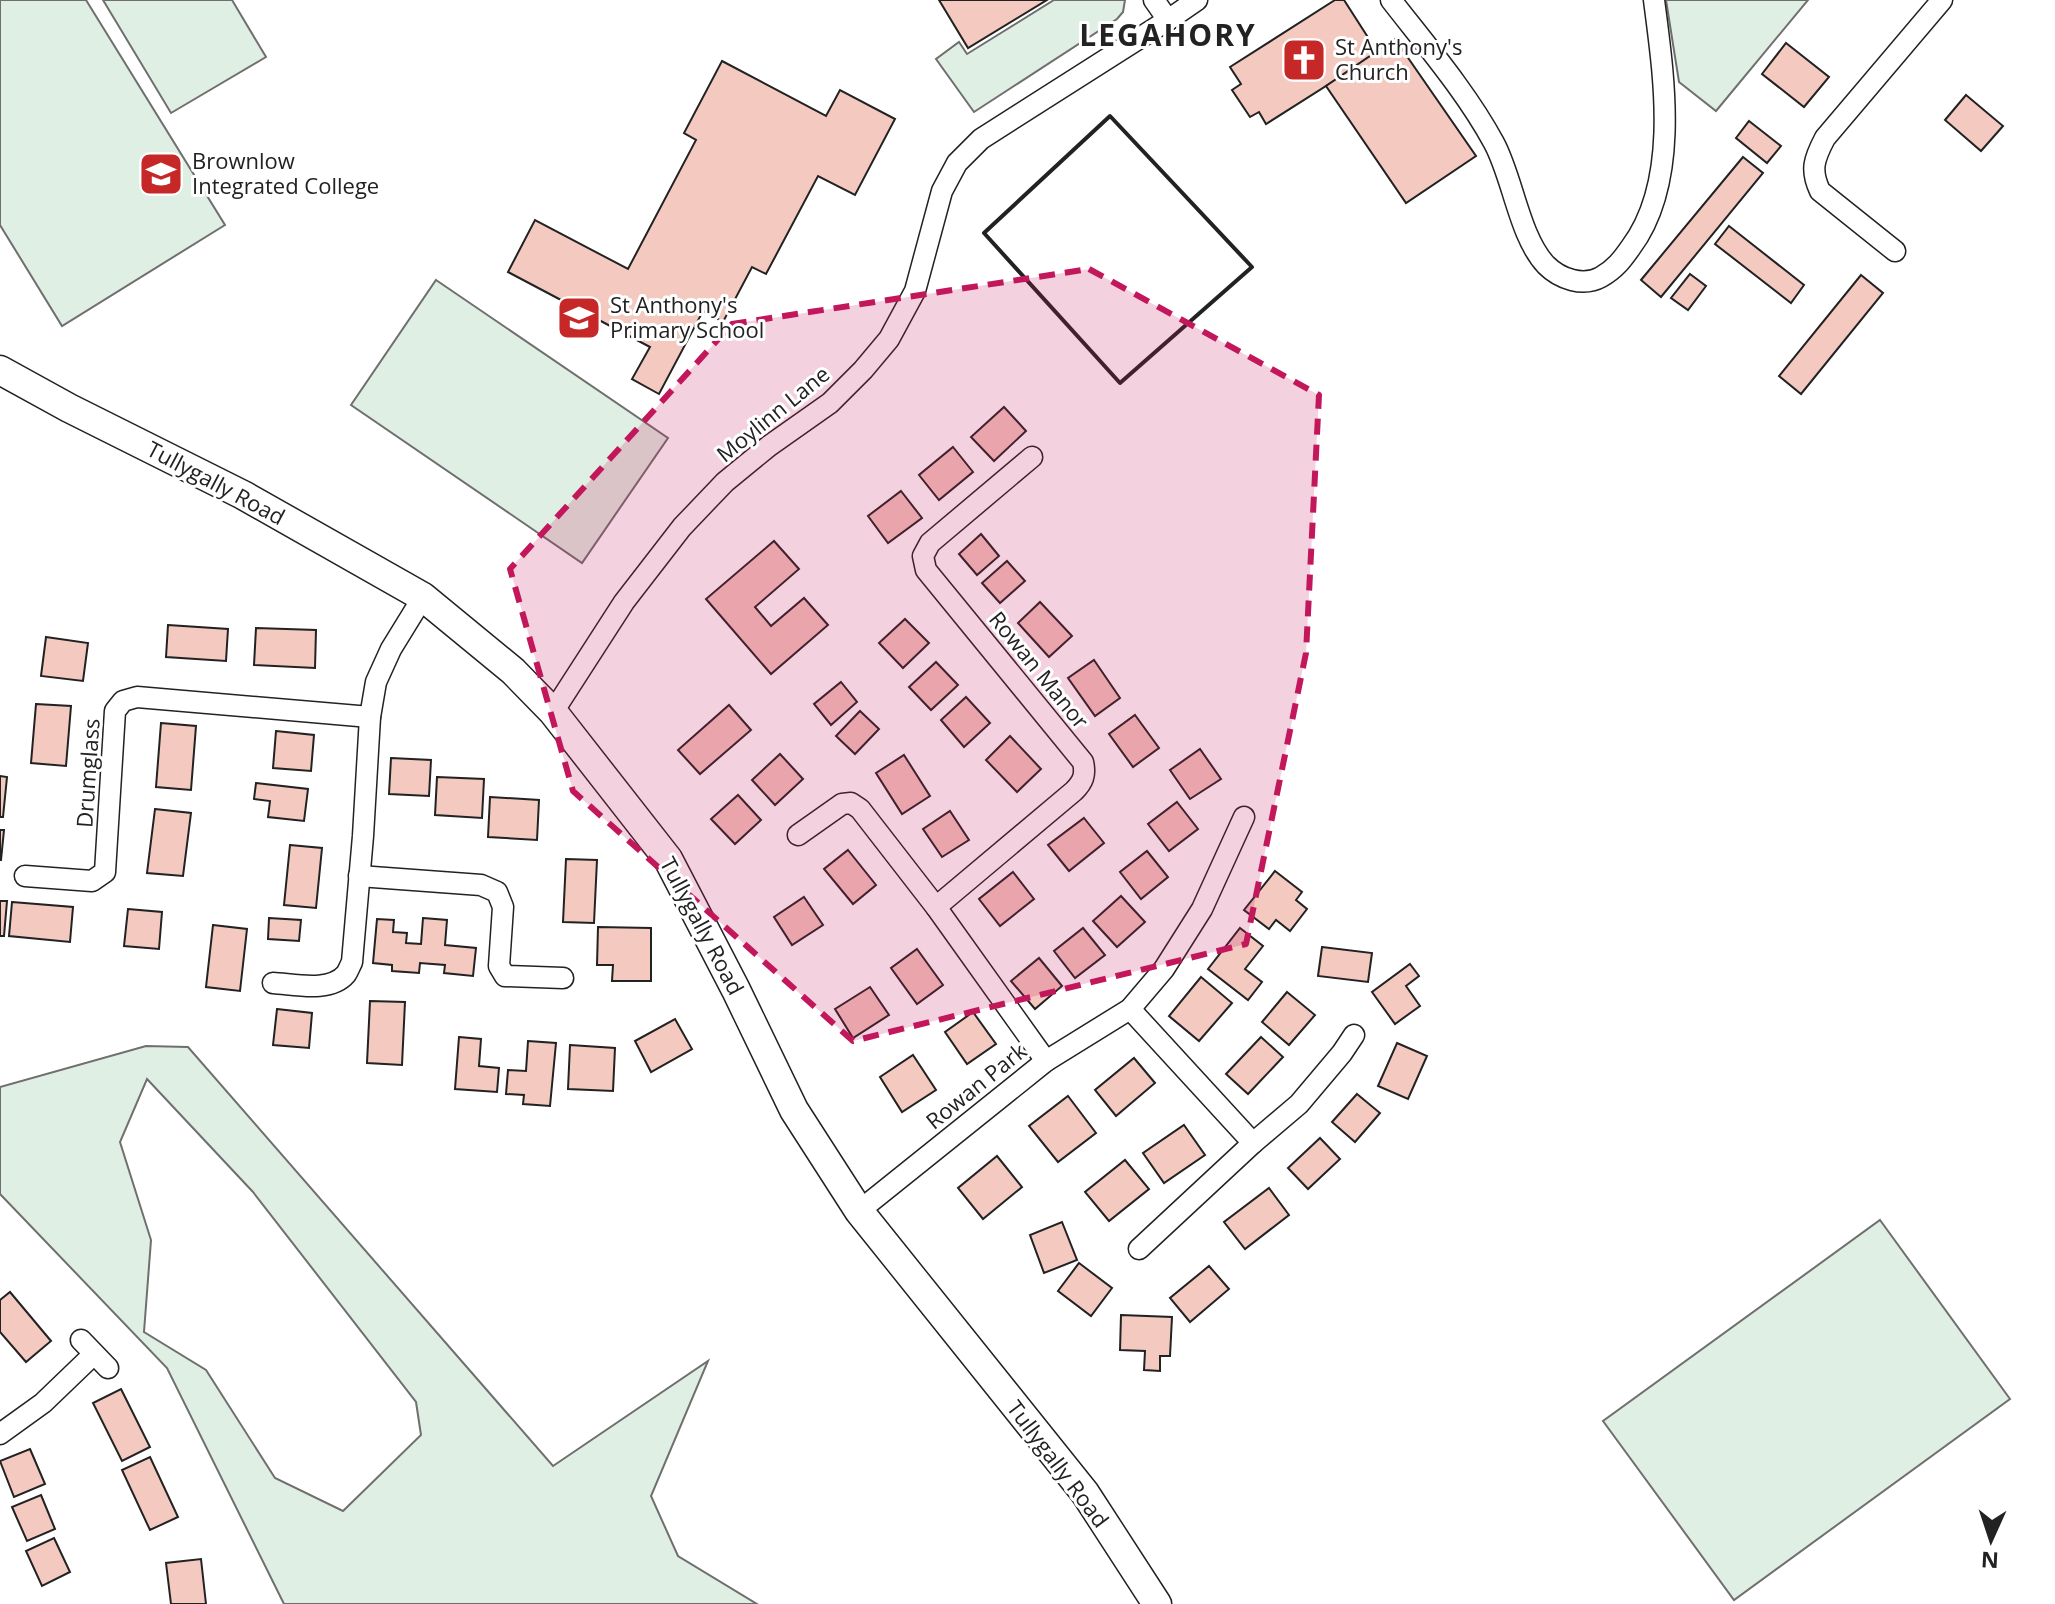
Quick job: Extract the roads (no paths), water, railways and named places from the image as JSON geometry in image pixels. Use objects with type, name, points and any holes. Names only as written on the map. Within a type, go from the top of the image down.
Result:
[{"type":"street","points":[[1154,0],[1168,20]]},
{"type":"street","name":"Moylinn Lane","points":[[553,712],[624,602],[682,527],[725,482],[830,403],[889,339],[915,291],[942,191],[957,163],[981,139],[1197,0]]},
{"type":"street","points":[[1391,0],[1471,106],[1495,144],[1530,239],[1544,263],[1555,273],[1581,281],[1596,280],[1618,266],[1648,220],[1662,174],[1662,67],[1654,0]]},
{"type":"street","points":[[1895,251],[1820,191],[1814,178],[1814,167],[1817,152],[1825,138],[1942,0]]},
{"type":"street","name":"Tullygally Road","points":[[0,370],[225,486],[423,597],[513,671],[553,712],[668,859],[794,1110],[859,1211],[1085,1493],[1157,1604]]},
{"type":"street","name":"Rowan Manor","points":[[936,907],[1074,791],[1085,773],[1083,762],[926,570],[923,556],[930,543],[1032,457]]},
{"type":"street","points":[[273,983],[329,984],[344,977],[352,962],[370,717],[376,682],[391,649],[423,597]]},
{"type":"street","name":"Drumglass","points":[[25,876],[92,881],[105,872],[115,711],[123,701],[137,697],[370,717]]},
{"type":"street","points":[[798,835],[842,804],[851,803],[860,809],[936,907],[1046,1061]]},
{"type":"street","name":"Rowan Park","points":[[859,1211],[1046,1061],[1130,1009],[1164,969],[1202,909],[1244,817]]},
{"type":"street","points":[[359,876],[481,885],[497,892],[503,907],[499,966],[505,976],[563,978]]},
{"type":"street","points":[[1130,1009],[1253,1143]]},
{"type":"street","points":[[1139,1249],[1299,1104],[1354,1035]]},
{"type":"street","points":[[0,1434],[43,1403],[94,1354]]},
{"type":"place","name":"St Anthony's Church","points":[[1304,60]]},
{"type":"place","name":"Brownlow Integrated College","points":[[161,174]]},
{"type":"place","name":"St Anthony's Primary School","points":[[579,318]]},
{"type":"district","name":"LEGAHORY","points":[[1168,36]]}]
